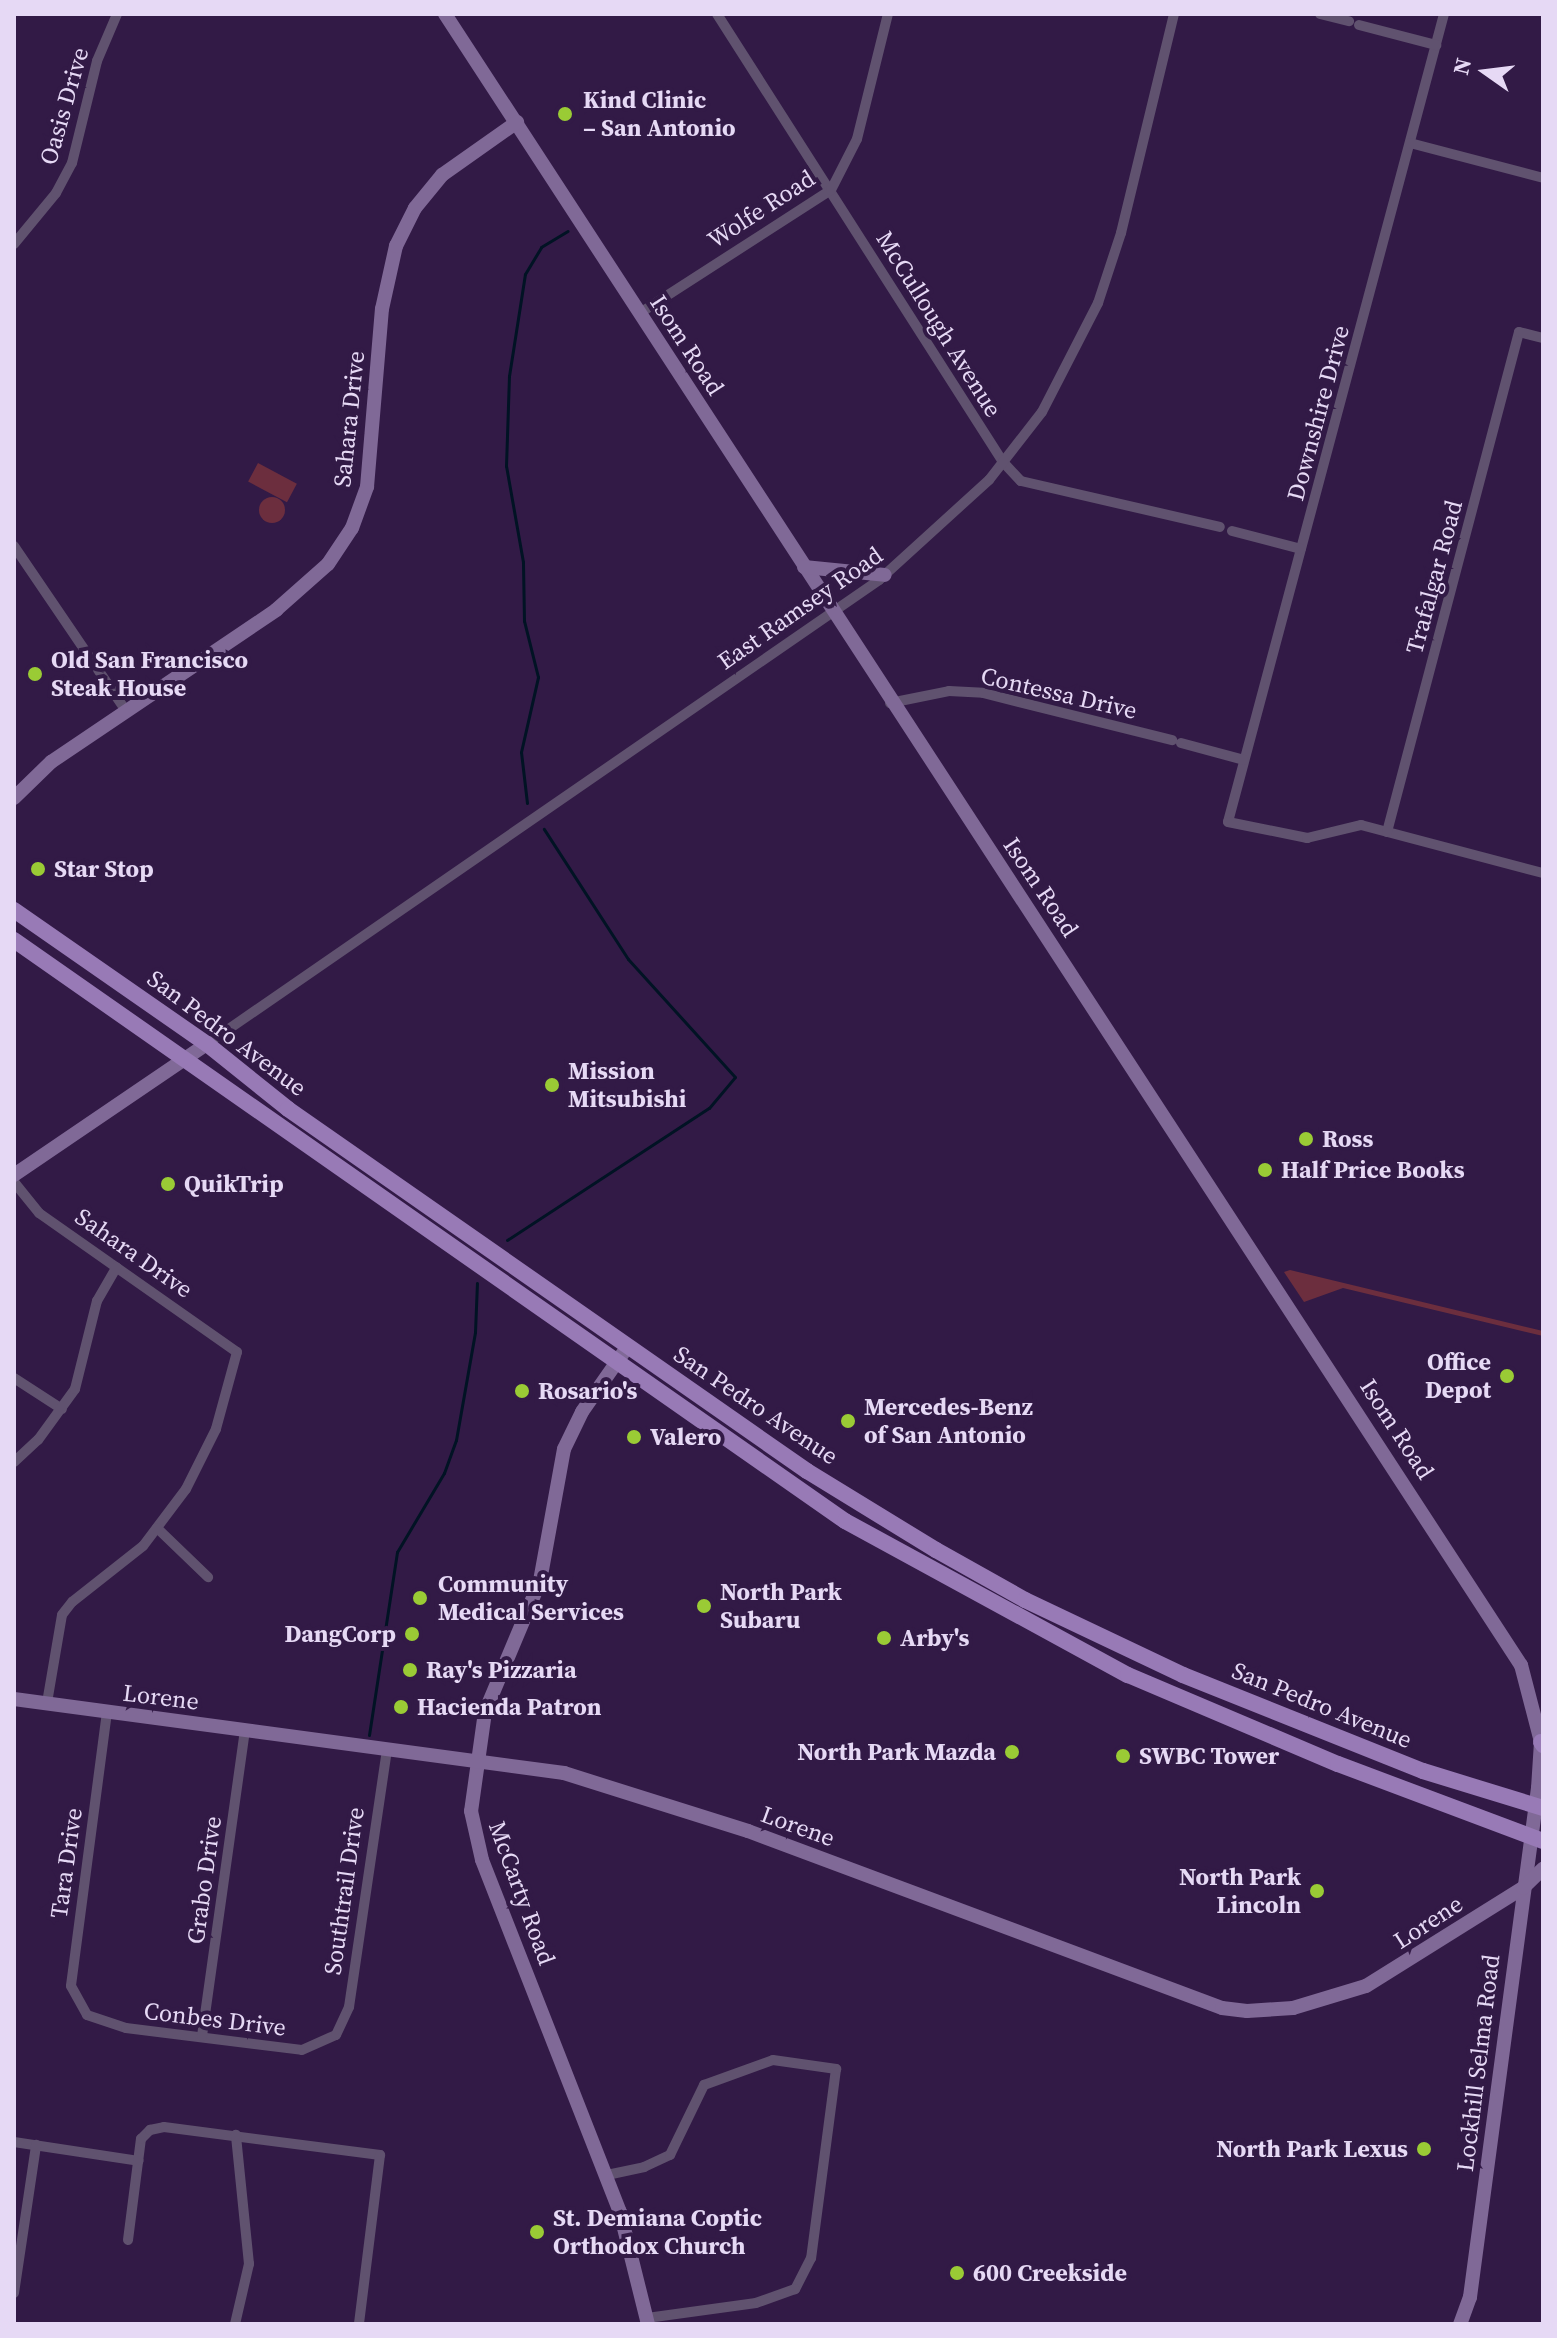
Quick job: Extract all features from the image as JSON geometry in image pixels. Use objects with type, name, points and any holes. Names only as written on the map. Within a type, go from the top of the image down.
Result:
[{"type":"main road","name":"San Pedro Avenue","points":[[14,910],[207,1044],[403,1189],[807,1471],[936,1550],[1152,1662],[1351,1744],[1539,1807]]},
{"type":"main road","name":"San Pedro Avenue","points":[[14,940],[845,1521],[992,1605],[1142,1681],[1537,1838]]},
{"type":"main road","points":[[391,1205],[403,1189]]},
{"type":"main road","points":[[1142,1681],[1152,1662]]},
{"type":"main road","points":[[1175,1696],[1183,1675]]},
{"type":"street","name":"Oasis Drive","points":[[14,244],[31,227],[72,163],[97,61],[117,14]]},
{"type":"street","name":"Isom Road","points":[[445,14],[890,703],[1086,993],[1521,1665],[1542,1743],[1539,1807]]},
{"type":"street","name":"McCullough Avenue","points":[[717,14],[1003,462],[1021,481],[1220,527]]},
{"type":"street","name":"Wolfe Road","points":[[640,313],[831,190],[857,139],[888,14]]},
{"type":"street","name":"East Ramsey Road","points":[[207,1044],[885,575],[1003,462],[1042,412],[1098,303],[1121,233],[1174,14]]},
{"type":"street","points":[[1320,14],[1436,45]]},
{"type":"street","name":"Downshire Drive","points":[[1387,832],[1361,825],[1307,838],[1228,822],[1444,14]]},
{"type":"street","name":"Sahara Drive","points":[[14,798],[51,762],[297,595],[341,547],[359,512],[372,466],[382,309],[396,246],[415,208],[442,175],[517,122]]},
{"type":"street","points":[[1410,143],[1543,178]]},
{"type":"street","name":"Trafalgar Road","points":[[1387,832],[1519,332],[1543,338]]},
{"type":"street","points":[[1232,531],[1301,549]]},
{"type":"street","points":[[14,546],[126,711]]},
{"type":"street","points":[[804,567],[885,575]]},
{"type":"street","name":"Contessa Drive","points":[[890,703],[949,691],[978,693],[1244,760]]},
{"type":"street","points":[[1387,832],[1542,870]]},
{"type":"street","points":[[14,1175],[207,1044]]},
{"type":"street","name":"Sahara Drive","points":[[14,1182],[39,1213],[237,1352],[216,1429],[186,1489],[157,1528]]},
{"type":"street","points":[[14,1462],[62,1409],[83,1369],[97,1301],[117,1267]]},
{"type":"street","name":"McCarty Road","points":[[628,1346],[564,1449],[540,1581],[493,1684],[476,1762],[471,1811],[477,1844],[607,2175],[647,2321]]},
{"type":"street","points":[[14,1378],[62,1409]]},
{"type":"street","points":[[47,1703],[62,1615],[157,1528],[208,1577]]},
{"type":"street","name":"Lorene","points":[[14,1699],[564,1773],[634,1792],[1222,2008],[1247,2011],[1293,2008],[1366,1986],[1523,1888],[1543,1869]]},
{"type":"street","name":"Tara Drive","points":[[87,2015],[73,1995],[70,1974],[107,1712]]},
{"type":"street","name":"Grabo Drive","points":[[202,2036],[245,1730]]},
{"type":"street","name":"Southtrail Drive","points":[[336,2035],[349,2007],[387,1750]]},
{"type":"street","name":"Lockhill Selma Road","points":[[1460,2324],[1470,2297],[1523,1888],[1537,1838],[1539,1807]]},
{"type":"street","name":"Conbes Drive","points":[[87,2015],[126,2028],[302,2050],[336,2035]]},
{"type":"street","points":[[607,2175],[644,2167],[670,2155],[704,2085],[773,2060],[836,2069],[805,2273],[778,2299],[647,2321]]},
{"type":"street","points":[[128,2240],[141,2139],[150,2130],[164,2127],[380,2155],[359,2324]]},
{"type":"street","points":[[235,2324],[249,2264],[236,2135]]},
{"type":"street","points":[[14,2142],[139,2161]]},
{"type":"street","points":[[14,2293],[36,2145]]},
{"type":"shaded area","points":[[258,463],[297,484],[287,502],[248,482]]},
{"type":"shaded area","points":[[272,497],[281,501],[285,510],[281,519],[272,523],[263,519],[259,510],[263,501]]},
{"type":"shaded area","points":[[1290,1270],[1543,1331],[1543,1336],[1343,1288],[1304,1302],[1284,1272]]},
{"type":"waterway","points":[[527,803],[521,752],[538,677],[524,621],[523,562],[506,466],[509,376],[525,274],[541,247],[568,231]]},
{"type":"waterway","points":[[507,1240],[709,1108],[735,1077],[628,959],[544,829]]},
{"type":"waterway","points":[[369,1735],[397,1552],[444,1473],[456,1440],[475,1332],[477,1283]]},
{"type":"place","name":"Kind Clinic – San Antonio","points":[[565,114]]},
{"type":"place","name":"Old San Francisco Steak House","points":[[35,674]]},
{"type":"place","name":"Star Stop","points":[[38,869]]},
{"type":"place","name":"Mission Mitsubishi","points":[[552,1085]]},
{"type":"place","name":"Ross","points":[[1306,1139]]},
{"type":"place","name":"Half Price Books","points":[[1265,1170]]},
{"type":"place","name":"QuikTrip","points":[[168,1184]]},
{"type":"place","name":"Office Depot","points":[[1507,1376]]},
{"type":"place","name":"Rosario's","points":[[522,1391]]},
{"type":"place","name":"Mercedes-Benz of San Antonio","points":[[848,1421]]},
{"type":"place","name":"Valero","points":[[634,1437]]},
{"type":"place","name":"Community Medical Services","points":[[420,1598]]},
{"type":"place","name":"North Park Subaru","points":[[704,1606]]},
{"type":"place","name":"DangCorp","points":[[412,1634]]},
{"type":"place","name":"Arby's","points":[[884,1638]]},
{"type":"place","name":"Ray's Pizzaria","points":[[410,1670]]},
{"type":"place","name":"Hacienda Patron","points":[[401,1707]]},
{"type":"place","name":"North Park Mazda","points":[[1012,1752]]},
{"type":"place","name":"SWBC Tower","points":[[1123,1756]]},
{"type":"place","name":"North Park Lincoln","points":[[1317,1891]]},
{"type":"place","name":"North Park Lexus","points":[[1424,2149]]},
{"type":"place","name":"St. Demiana Coptic Orthodox Church","points":[[537,2232]]},
{"type":"place","name":"600 Creekside","points":[[957,2273]]}]
